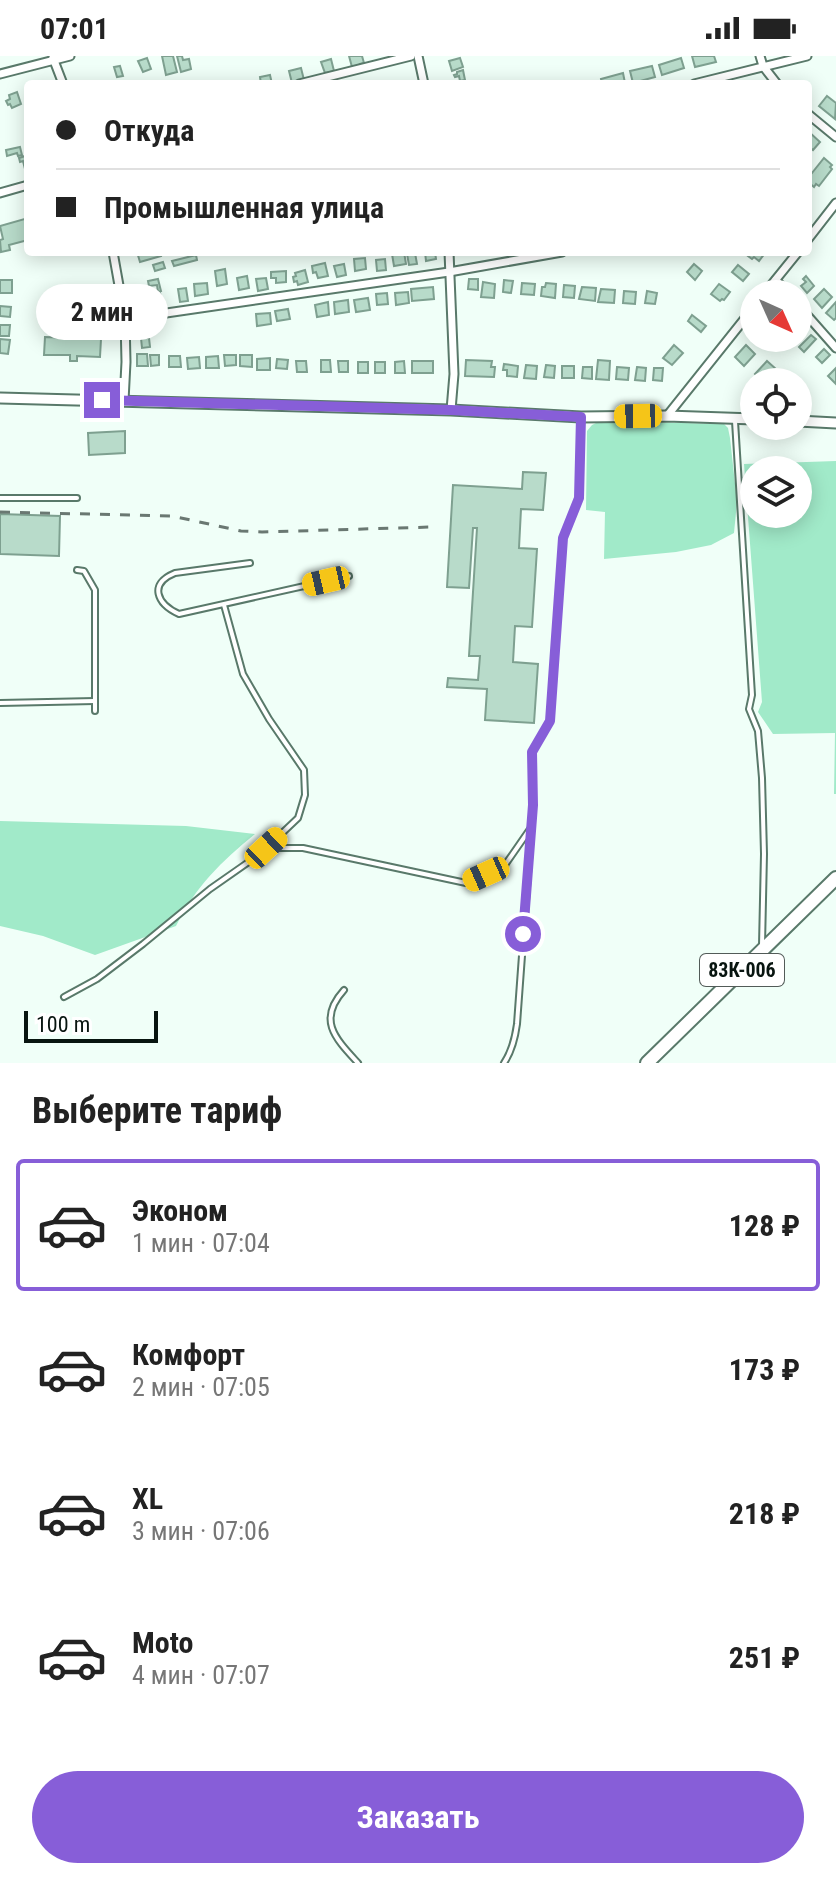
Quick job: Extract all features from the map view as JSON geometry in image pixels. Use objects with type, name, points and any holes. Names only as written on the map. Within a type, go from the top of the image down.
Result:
[{"type":"main road","name":"83К-006","points":[[647,1063],[836,878]]},
{"type":"street","points":[[0,74],[70,56]]},
{"type":"street","points":[[315,80],[411,56]]},
{"type":"street","points":[[418,56],[423,80]]},
{"type":"street","points":[[760,56],[763,66],[774,80]]},
{"type":"street","points":[[709,80],[807,56]]},
{"type":"street","points":[[53,58],[61,80]]},
{"type":"street","points":[[812,117],[836,137]]},
{"type":"street","points":[[0,193],[24,186]]},
{"type":"street","points":[[812,234],[836,203]]},
{"type":"street","points":[[114,256],[125,319],[124,401]]},
{"type":"street","points":[[449,256],[454,374],[451,410]]},
{"type":"street","points":[[125,319],[539,256]]},
{"type":"street","points":[[776,280],[795,256]]},
{"type":"street","points":[[812,321],[836,348]]},
{"type":"street","points":[[667,416],[740,325]]},
{"type":"street","points":[[0,398],[451,410],[581,417],[740,419]]},
{"type":"street","points":[[812,422],[836,423]]},
{"type":"lane","points":[[504,1063],[515,1040],[517,1024],[532,827],[532,752],[550,721],[563,538],[579,498],[581,417]]},
{"type":"lane","points":[[735,419],[752,695],[749,709],[758,731],[762,778],[762,950]]},
{"type":"lane","points":[[0,498],[77,498]]},
{"type":"lane","points":[[250,563],[166,576],[160,582],[158,595],[162,603],[179,614],[349,576]]},
{"type":"lane","points":[[77,570],[84,571],[95,590],[95,711]]},
{"type":"lane","points":[[64,997],[97,979],[266,848],[298,818],[305,795],[304,770],[243,674],[224,605]]},
{"type":"lane","points":[[0,703],[95,701]]},
{"type":"lane","points":[[266,848],[303,848],[466,883],[505,865],[532,827]]},
{"type":"lane","points":[[344,990],[334,1001],[330,1021],[343,1045],[358,1063]]},
{"type":"green space","points":[[600,421],[724,424],[730,438],[737,502],[734,533],[711,545],[676,552],[604,559],[605,512],[586,510],[587,431]]},
{"type":"green space","points":[[836,461],[836,794],[835,733],[773,734],[758,712],[762,702],[749,528],[812,528],[812,462]]},
{"type":"green space","points":[[0,821],[186,826],[255,834],[210,876],[176,926],[95,955],[43,936],[0,926]]},
{"type":"building","points":[[162,56],[173,56],[177,72],[166,75]]},
{"type":"building","points":[[177,56],[182,56],[183,60],[189,59],[191,69],[181,72]]},
{"type":"building","points":[[349,56],[362,56],[364,63],[360,64],[361,67],[352,67]]},
{"type":"building","points":[[692,56],[714,56],[716,62],[695,67]]},
{"type":"building","points":[[147,58],[151,69],[143,72],[138,61]]},
{"type":"building","points":[[460,58],[463,67],[452,71],[449,61]]},
{"type":"building","points":[[681,58],[684,68],[662,75],[659,65]]},
{"type":"building","points":[[331,59],[334,71],[325,73],[321,62]]},
{"type":"building","points":[[120,66],[123,76],[117,77],[114,67]]},
{"type":"building","points":[[652,66],[655,77],[632,80],[630,71]]},
{"type":"building","points":[[301,68],[304,80],[291,80],[289,71]]},
{"type":"building","points":[[463,70],[465,80],[455,77],[457,72]]},
{"type":"building","points":[[623,73],[624,80],[601,80]]},
{"type":"building","points":[[270,75],[271,80],[260,80],[260,77]]},
{"type":"building","points":[[17,92],[21,104],[12,108],[6,101],[10,99],[9,95]]},
{"type":"building","points":[[827,96],[836,103],[835,119],[819,106]]},
{"type":"building","points":[[812,135],[820,142],[812,149]]},
{"type":"building","points":[[20,147],[22,155],[7,156],[6,150]]},
{"type":"building","points":[[824,158],[832,165],[819,186],[812,185],[812,173]]},
{"type":"building","points":[[24,219],[24,241],[9,245],[10,250],[1,252],[0,240],[3,239],[0,226]]},
{"type":"building","points":[[138,256],[161,256],[140,262]]},
{"type":"building","points":[[192,256],[196,256],[197,260],[174,266],[172,261]]},
{"type":"building","points":[[392,256],[405,256],[406,264],[394,266]]},
{"type":"building","points":[[407,256],[416,256],[417,264],[409,265]]},
{"type":"building","points":[[425,256],[436,256],[436,259],[426,261]]},
{"type":"building","points":[[365,258],[366,269],[355,271],[354,259]]},
{"type":"building","points":[[385,259],[386,270],[377,271],[376,260]]},
{"type":"building","points":[[163,262],[165,268],[155,271],[153,265]]},
{"type":"building","points":[[325,263],[328,276],[318,278],[312,266]]},
{"type":"building","points":[[344,264],[346,275],[337,277],[334,266]]},
{"type":"building","points":[[694,264],[702,271],[695,280],[687,272]]},
{"type":"building","points":[[738,265],[749,274],[742,280],[732,272]]},
{"type":"building","points":[[225,269],[227,284],[217,286],[215,271]]},
{"type":"building","points":[[305,270],[308,282],[298,285],[293,277],[295,273]]},
{"type":"building","points":[[286,271],[286,282],[276,283],[276,278],[271,278],[271,272]]},
{"type":"building","points":[[247,276],[249,288],[239,290],[237,278]]},
{"type":"building","points":[[266,278],[268,289],[258,291],[256,279]]},
{"type":"building","points":[[158,279],[161,291],[158,292],[157,285],[149,286],[148,281]]},
{"type":"building","points":[[469,279],[478,279],[478,290],[468,289]]},
{"type":"building","points":[[0,280],[12,280],[12,293],[0,293]]},
{"type":"building","points":[[504,280],[513,281],[511,293],[503,292]]},
{"type":"building","points":[[483,282],[495,284],[494,298],[481,297]]},
{"type":"building","points":[[207,283],[208,294],[195,296],[194,284]]},
{"type":"building","points":[[522,283],[535,284],[534,295],[521,294]]},
{"type":"building","points":[[546,283],[556,284],[555,298],[541,296]]},
{"type":"building","points":[[719,284],[730,292],[720,301],[711,294]]},
{"type":"building","points":[[564,285],[575,286],[574,298],[563,297]]},
{"type":"building","points":[[433,287],[434,299],[412,301],[411,289]]},
{"type":"building","points":[[582,287],[596,288],[595,301],[579,299]]},
{"type":"building","points":[[186,288],[188,301],[180,302],[178,289]]},
{"type":"building","points":[[601,289],[615,290],[614,303],[598,302]]},
{"type":"building","points":[[824,289],[832,297],[822,308],[814,299]]},
{"type":"building","points":[[624,291],[636,292],[635,304],[623,303]]},
{"type":"building","points":[[647,291],[657,293],[655,304],[645,303]]},
{"type":"building","points":[[408,292],[409,303],[396,305],[395,293]]},
{"type":"building","points":[[160,293],[163,305],[153,307],[150,295]]},
{"type":"building","points":[[387,293],[388,304],[377,305],[376,294]]},
{"type":"building","points":[[368,298],[370,310],[356,312],[354,300]]},
{"type":"building","points":[[348,300],[349,312],[335,314],[334,302]]},
{"type":"building","points":[[328,302],[329,315],[317,317],[315,305]]},
{"type":"building","points":[[836,302],[836,318],[834,320],[826,313]]},
{"type":"building","points":[[0,306],[11,307],[10,317],[0,316]]},
{"type":"building","points":[[288,309],[290,319],[277,321],[275,311]]},
{"type":"building","points":[[270,313],[271,324],[257,326],[256,314]]},
{"type":"building","points":[[692,315],[706,326],[701,332],[688,321]]},
{"type":"building","points":[[0,325],[10,325],[9,336],[0,336]]},
{"type":"building","points":[[45,337],[101,339],[100,357],[77,356],[77,361],[70,361],[70,355],[44,355]]},
{"type":"building","points":[[141,338],[149,338],[150,347],[142,348]]},
{"type":"building","points":[[0,339],[10,340],[8,354],[0,353]]},
{"type":"building","points":[[674,345],[683,353],[672,365],[663,358]]},
{"type":"building","points":[[824,349],[830,355],[822,363],[816,357]]},
{"type":"building","points":[[740,352],[755,354],[744,366],[735,357]]},
{"type":"building","points":[[137,354],[147,354],[148,366],[137,366]]},
{"type":"building","points":[[150,355],[159,355],[159,365],[151,366]]},
{"type":"building","points":[[224,355],[236,355],[236,365],[225,366]]},
{"type":"building","points":[[240,355],[252,355],[252,367],[240,366]]},
{"type":"building","points":[[169,356],[180,356],[181,367],[169,367]]},
{"type":"building","points":[[218,356],[219,368],[206,368],[206,357]]},
{"type":"building","points":[[199,357],[200,368],[188,369],[187,358]]},
{"type":"building","points":[[270,358],[270,370],[257,370],[257,359]]},
{"type":"building","points":[[277,359],[288,360],[287,369],[276,368]]},
{"type":"building","points":[[321,360],[330,360],[331,372],[321,372]]},
{"type":"building","points":[[466,360],[492,361],[494,377],[465,376]]},
{"type":"building","points":[[598,360],[610,361],[609,380],[596,379]]},
{"type":"building","points":[[296,361],[306,361],[307,372],[297,372]]},
{"type":"building","points":[[338,361],[348,361],[348,372],[339,372]]},
{"type":"building","points":[[404,361],[405,373],[395,373],[395,362]]},
{"type":"building","points":[[412,361],[433,361],[433,373],[412,373]]},
{"type":"building","points":[[767,361],[775,368],[761,368]]},
{"type":"building","points":[[358,362],[368,362],[368,373],[358,373]]},
{"type":"building","points":[[375,362],[385,362],[385,373],[375,373]]},
{"type":"building","points":[[504,364],[518,366],[517,377],[507,376],[507,370],[503,370]]},
{"type":"building","points":[[526,365],[537,366],[536,379],[524,378]]},
{"type":"building","points":[[546,365],[555,366],[554,378],[544,377]]},
{"type":"building","points":[[562,366],[574,366],[574,378],[562,378]]},
{"type":"building","points":[[583,367],[592,367],[592,379],[582,378]]},
{"type":"building","points":[[617,367],[629,368],[628,380],[616,379]]},
{"type":"building","points":[[637,367],[646,368],[645,381],[635,380]]},
{"type":"building","points":[[654,368],[663,368],[662,381],[653,380]]},
{"type":"building","points":[[836,368],[836,384],[828,376]]},
{"type":"building","points":[[125,431],[125,453],[89,455],[88,433]]},
{"type":"building","points":[[523,472],[546,473],[543,510],[521,509],[519,548],[537,549],[532,627],[515,626],[513,662],[538,664],[534,723],[485,720],[487,689],[447,687],[448,678],[478,680],[480,656],[469,656],[477,528],[473,528],[469,588],[447,587],[453,485],[522,489]]},
{"type":"building","points":[[0,514],[60,516],[59,556],[0,554]]},
{"type":"railway","points":[[0,512],[172,516],[241,531],[262,532],[431,527]]},
{"type":"route","points":[[102,400],[581,417],[579,498],[563,538],[550,721],[532,752],[533,805],[523,934]]}]
